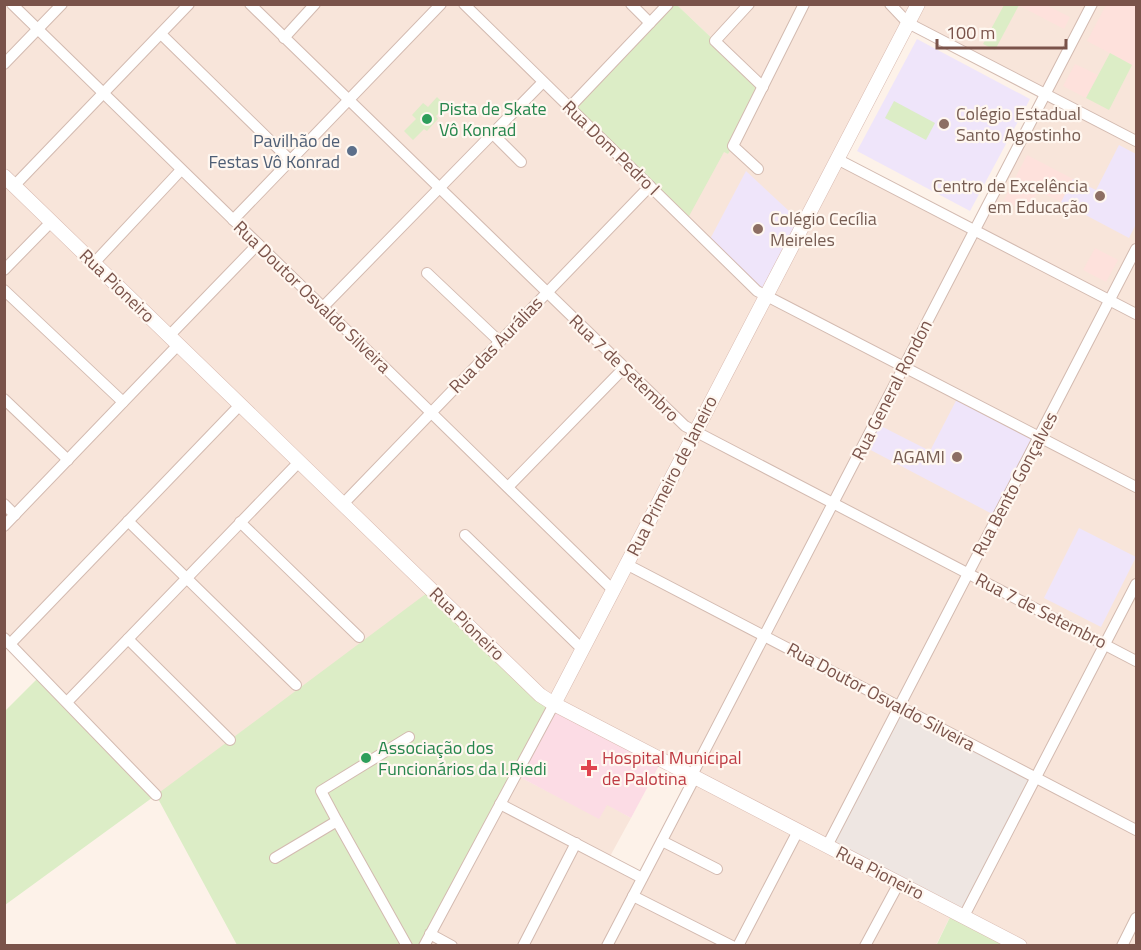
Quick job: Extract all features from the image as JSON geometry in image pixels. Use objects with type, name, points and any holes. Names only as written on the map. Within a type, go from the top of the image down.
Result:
[{"type":"street","name":"Rua Doutor Osvaldo Silveira","points":[[12,4],[613,590]]},
{"type":"street","points":[[4,64],[62,4]]},
{"type":"street","points":[[9,181],[103,93],[189,4]]},
{"type":"street","name":"Rua 7 de Setembro","points":[[250,4],[684,426],[1137,661]]},
{"type":"street","points":[[284,38],[315,4]]},
{"type":"street","points":[[233,220],[441,4]]},
{"type":"street","name":"Rua Dom Pedro I","points":[[464,4],[762,293],[1137,487]]},
{"type":"street","points":[[631,4],[650,23]]},
{"type":"street","points":[[569,108],[668,4]]},
{"type":"street","points":[[749,4],[715,41],[763,87]]},
{"type":"street","points":[[758,169],[733,146],[804,4]]},
{"type":"street","points":[[890,4],[908,23],[1137,141]]},
{"type":"street","name":"Rua Primeiro de Janeiro","points":[[424,945],[554,704],[695,432],[762,293],[837,159],[918,4]]},
{"type":"street","name":"Rua General Rondon","points":[[607,945],[662,841],[764,636],[1092,4]]},
{"type":"street","points":[[161,34],[290,160]]},
{"type":"street","points":[[323,307],[543,82]]},
{"type":"street","points":[[492,133],[521,162]]},
{"type":"street","points":[[837,159],[1137,315]]},
{"type":"street","points":[[94,263],[181,170]]},
{"type":"street","name":"Rua Pioneiro","points":[[9,181],[540,695],[1020,945]]},
{"type":"street","name":"Rua das Aurálias","points":[[343,504],[650,186]]},
{"type":"street","points":[[4,270],[51,222]]},
{"type":"street","points":[[4,526],[123,402],[258,244]]},
{"type":"street","name":"Rua Bento Gonçalves","points":[[827,846],[1137,249]]},
{"type":"street","points":[[427,273],[500,342]]},
{"type":"street","points":[[4,290],[123,402]]},
{"type":"street","points":[[508,487],[624,368]]},
{"type":"street","points":[[4,399],[68,460]]},
{"type":"street","points":[[156,795],[8,641],[240,405]]},
{"type":"street","points":[[67,702],[298,462]]},
{"type":"street","points":[[4,504],[15,515]]},
{"type":"street","points":[[128,521],[296,685]]},
{"type":"street","points":[[240,522],[359,637]]},
{"type":"street","points":[[465,536],[582,649]]},
{"type":"street","name":"Rua Doutor Osvaldo Silveira","points":[[626,564],[1137,830]]},
{"type":"street","points":[[963,916],[1137,584]]},
{"type":"street","points":[[128,639],[230,740]]},
{"type":"street","points":[[407,945],[321,791],[409,737]]},
{"type":"street","points":[[500,804],[642,878]]},
{"type":"street","points":[[275,858],[337,821]]},
{"type":"street","points":[[738,945],[798,831]]},
{"type":"street","points":[[662,841],[717,869]]},
{"type":"street","points":[[523,945],[576,843]]},
{"type":"street","points":[[865,945],[899,882]]},
{"type":"street","points":[[633,896],[732,945]]},
{"type":"street","points":[[1122,945],[1137,918]]},
{"type":"street","points":[[430,934],[452,945]]},
{"type":"shaded area","points":[[5,5],[668,5],[705,133],[728,154],[763,87],[677,5],[1136,5],[1136,945],[1020,945],[953,911],[936,945],[424,945],[516,775],[599,818],[607,804],[631,818],[608,860],[642,878],[695,777],[554,704],[156,795],[5,638]],"holes":[[[908,23],[1046,94],[975,230],[838,159]]]},
{"type":"shaded area","points":[[1018,5],[1046,5],[1070,17],[1064,29]]},
{"type":"shaded area","points":[[1106,5],[1136,5],[1136,67],[1087,41]]},
{"type":"shaded area","name":"Colégio Estadual Santo Agostinho","points":[[917,39],[1030,99],[970,211],[857,151]]},
{"type":"shaded area","points":[[1075,64],[1098,75],[1086,98],[1063,86]]},
{"type":"shaded area","name":"Centro de Excelência em Educação","points":[[1119,145],[1136,154],[1136,224],[1129,238],[1061,202],[1073,179],[1096,190]]},
{"type":"shaded area","points":[[1027,155],[1073,179],[1061,202],[1038,191],[1027,212],[1004,200]]},
{"type":"shaded area","name":"Colégio Cecília Meireles","points":[[746,171],[803,224],[766,296],[708,243]]},
{"type":"shaded area","points":[[1095,248],[1118,260],[1106,282],[1083,270]]},
{"type":"shaded area","name":"AGAMI","points":[[959,395],[1040,436],[998,517],[863,446],[875,423],[930,451]]},
{"type":"shaded area","points":[[1079,528],[1136,557],[1101,627],[1044,598]]},
{"type":"shaded area","name":"Hospital Municipal de Palotina","points":[[554,704],[662,760],[631,818],[607,805],[599,819],[516,775]]},
{"type":"shaded area","points":[[899,707],[1036,778],[964,916],[827,846]]},
{"type":"green space","points":[[668,5],[677,5],[763,87],[733,146],[728,154],[724,152],[688,218],[569,108]]},
{"type":"green space","points":[[1004,5],[1019,5],[995,50],[983,44]]},
{"type":"green space","points":[[1110,53],[1132,65],[1109,110],[1086,98]]},
{"type":"green space","name":"Pista de Skate Vô Konrad","points":[[437,97],[445,107],[427,131],[424,129],[413,140],[404,131],[416,119],[412,115],[423,103],[428,107]]},
{"type":"green space","points":[[894,101],[935,123],[926,140],[885,118]]},
{"type":"green space","name":"Associação dos Funcionários da I.Riedi","points":[[431,590],[554,704],[424,945],[237,945],[156,795]]},
{"type":"green space","points":[[41,675],[156,795],[5,905],[5,711]]},
{"type":"green space","points":[[953,911],[1020,946],[936,946]]},
{"type":"place","name":"Pista de Skate Vô Konrad","points":[[427,119]]},
{"type":"place","name":"Colégio Estadual Santo Agostinho","points":[[944,124]]},
{"type":"place","name":"Pavilhão de Festas Vô Konrad","points":[[352,151]]},
{"type":"place","name":"Centro de Excelência em Educação","points":[[1100,196]]},
{"type":"place","name":"Colégio Cecília Meireles","points":[[758,229]]},
{"type":"place","name":"AGAMI","points":[[957,457]]},
{"type":"place","name":"Associação dos Funcionários da I.Riedi","points":[[366,758]]},
{"type":"place","name":"Hospital Municipal de Palotina","points":[[589,768]]}]
